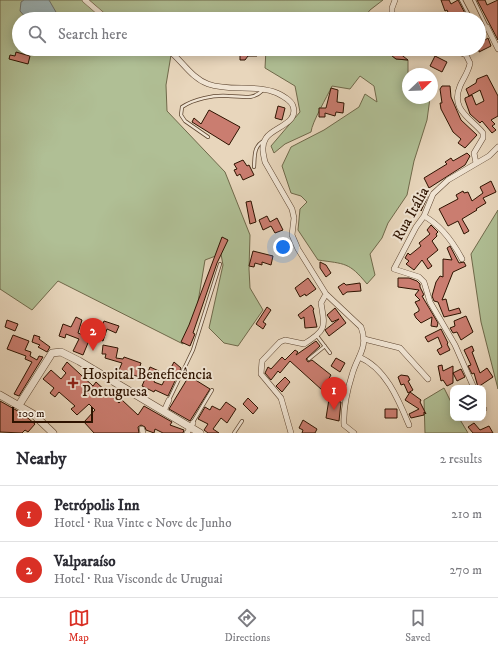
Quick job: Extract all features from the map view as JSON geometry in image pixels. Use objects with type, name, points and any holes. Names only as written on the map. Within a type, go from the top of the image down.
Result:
[{"type":"street","points":[[85,0],[99,12]]},
{"type":"street","points":[[392,12],[395,0]]},
{"type":"street","points":[[487,27],[498,49]]},
{"type":"street","points":[[174,56],[195,76],[207,84],[236,89],[263,90],[282,95],[291,102],[294,112],[290,120],[272,132],[262,146],[265,162],[292,209],[294,240],[326,294],[361,327],[364,339],[359,357],[352,373],[344,407],[344,424],[354,433]]},
{"type":"street","points":[[466,56],[470,63],[460,87],[458,99],[466,118],[483,133],[483,138],[474,153],[476,163]]},
{"type":"street","name":"Rua Itália","points":[[473,385],[455,345],[430,302],[424,282],[419,278],[394,269],[416,227],[424,216],[433,194],[448,180],[489,156],[498,147]]},
{"type":"street","points":[[424,216],[446,234],[462,259]]},
{"type":"street","points":[[292,433],[281,398],[261,374],[261,364],[262,361],[280,342],[285,340],[304,344],[317,336],[323,329],[325,322],[321,303],[326,294]]},
{"type":"street","points":[[364,339],[400,348],[428,379]]},
{"type":"street","points":[[19,405],[52,353],[61,352],[79,361],[200,433]]},
{"type":"street","points":[[359,357],[376,366],[391,389],[409,425]]},
{"type":"street","points":[[0,395],[33,414],[53,433]]},
{"type":"street","points":[[164,411],[169,400]]},
{"type":"lane","points":[[461,0],[467,12]]},
{"type":"lane","points":[[474,0],[480,12]]},
{"type":"lane","points":[[208,137],[185,121],[180,115],[182,107],[189,103],[211,97],[227,96],[250,98],[257,96],[263,90]]},
{"type":"lane","points":[[254,168],[255,151],[258,143],[265,140]]},
{"type":"lane","points":[[169,400],[181,378],[199,334],[220,264]]},
{"type":"lane","points":[[317,336],[330,353]]},
{"type":"lane","points":[[309,359],[325,346]]},
{"type":"lane","points":[[190,428],[212,390]]},
{"type":"lane","points":[[234,433],[242,421]]},
{"type":"green space","points":[[0,0],[383,0],[368,12],[12,12],[12,56],[171,56],[166,85],[167,111],[225,172],[250,235],[250,288],[263,310],[238,346],[224,343],[209,328],[223,265],[221,254],[205,260],[196,314],[183,344],[58,281],[32,310],[0,289]]},
{"type":"green space","points":[[266,56],[392,56],[396,59],[408,60],[408,68],[402,68],[402,104],[429,104],[427,120],[414,161],[407,195],[388,223],[382,238],[370,254],[375,275],[367,284],[356,272],[346,265],[318,260],[298,230],[300,209],[307,202],[301,196],[291,193],[282,166],[291,147],[324,130],[359,107],[365,94],[377,102],[374,86],[360,76],[350,89],[332,86],[311,132],[285,144],[274,153],[271,146],[300,112],[295,86],[265,68]]},
{"type":"green space","points":[[498,210],[498,389],[481,322],[471,254]]},
{"type":"green space","points":[[444,388],[450,400],[450,421],[461,421],[468,433],[425,433],[424,400]]},
{"type":"water","points":[[24,0],[49,0],[56,12],[21,12],[21,2]]},
{"type":"building","points":[[441,0],[449,0],[451,4],[458,0],[464,12],[448,12],[447,10],[445,11]]},
{"type":"building","points":[[477,0],[485,0],[487,5],[498,0],[498,40],[486,17],[486,12],[483,12]]},
{"type":"building","points":[[488,38],[491,46],[486,48],[486,39]]},
{"type":"building","points":[[10,55],[30,56],[28,64],[9,59]]},
{"type":"building","points":[[240,56],[248,56],[245,60],[240,60]]},
{"type":"building","points":[[392,56],[403,56],[408,60],[396,59]]},
{"type":"building","points":[[435,56],[447,62],[442,72],[438,70],[438,68],[430,66]]},
{"type":"building","points":[[487,75],[498,96],[498,116],[491,120],[495,124],[492,126],[496,130],[492,133],[482,121],[480,123],[470,114],[465,100],[465,98],[472,95],[476,105],[484,101],[480,90],[469,96],[466,89],[476,83],[477,79]]},
{"type":"building","points":[[442,86],[450,86],[451,97],[461,120],[477,135],[465,148],[458,143],[461,139],[453,132],[441,109],[440,103],[442,103],[440,89]]},
{"type":"building","points":[[331,88],[338,90],[337,102],[344,103],[343,113],[336,112],[335,116],[325,113],[325,117],[319,117],[319,108],[326,108]]},
{"type":"building","points":[[278,106],[285,108],[282,120],[275,118]]},
{"type":"building","points":[[209,110],[240,127],[229,145],[192,122],[194,118],[201,124]]},
{"type":"building","points":[[467,153],[470,156],[465,165],[429,188],[424,178],[447,164],[445,162],[451,158],[453,161]]},
{"type":"building","points":[[243,160],[247,166],[249,165],[254,175],[243,180],[240,174],[237,176],[234,170],[237,169],[234,164]]},
{"type":"building","points":[[491,181],[496,192],[483,198],[486,203],[462,219],[469,231],[464,234],[458,221],[448,226],[439,209],[458,199],[456,195],[463,191],[464,193],[468,192],[472,201],[483,193],[480,187]]},
{"type":"building","points":[[419,191],[428,196],[421,211],[423,199],[416,195]]},
{"type":"building","points":[[251,201],[256,222],[250,224],[246,202]]},
{"type":"building","points":[[267,216],[270,222],[277,218],[283,230],[275,233],[271,226],[263,230],[259,220]]},
{"type":"building","points":[[431,225],[438,232],[436,234],[437,236],[432,241],[438,250],[427,259],[432,266],[428,269],[422,260],[414,270],[406,264],[409,261],[405,258],[408,253],[410,255],[421,246],[419,243],[430,234],[427,230]]},
{"type":"building","points":[[222,237],[228,240],[217,263],[190,346],[181,342],[189,325]]},
{"type":"building","points":[[450,246],[459,263],[464,262],[466,266],[453,272],[442,300],[446,299],[449,311],[459,308],[461,313],[444,317],[438,302],[434,301],[432,296],[436,282],[440,276],[443,277],[443,259],[452,260],[447,248]]},
{"type":"building","points":[[253,251],[273,256],[271,265],[262,262],[262,265],[255,263],[254,267],[249,266]]},
{"type":"building","points":[[320,262],[326,265],[331,273],[326,277],[320,268]]},
{"type":"building","points":[[308,278],[316,289],[306,296],[305,294],[300,297],[295,288]]},
{"type":"building","points":[[398,278],[409,278],[420,284],[424,295],[422,296],[438,323],[437,327],[431,326],[432,317],[421,323],[416,318],[414,314],[419,311],[419,309],[415,302],[420,300],[415,295],[419,290],[398,287]]},
{"type":"building","points":[[344,283],[346,285],[360,283],[361,291],[347,292],[343,295],[338,287]]},
{"type":"building","points":[[311,305],[314,309],[317,327],[305,328],[304,317],[301,319],[298,315]]},
{"type":"building","points":[[267,307],[271,310],[263,322],[266,324],[263,329],[256,324]]},
{"type":"building","points":[[335,308],[346,323],[329,336],[325,330],[339,319],[332,322],[327,315]]},
{"type":"building","points":[[466,316],[473,332],[461,340],[457,332],[453,333],[450,328],[455,326],[454,321]]},
{"type":"building","points":[[76,317],[82,320],[78,333],[90,338],[83,355],[73,351],[79,339],[66,334],[65,338],[59,336],[63,324],[71,327]]},
{"type":"building","points":[[7,320],[18,324],[15,331],[5,327]]},
{"type":"building","points":[[104,321],[119,326],[116,333],[107,329],[103,341],[94,337],[98,325],[102,326]]},
{"type":"building","points":[[441,329],[450,350],[440,355],[437,350],[442,347],[438,337],[428,342],[425,337]]},
{"type":"building","points":[[13,335],[29,341],[25,350],[31,352],[30,356],[37,360],[39,356],[43,357],[19,396],[14,394],[32,362],[25,359],[26,356],[7,349]]},
{"type":"building","points":[[34,335],[40,337],[39,339],[50,347],[47,352],[38,347],[40,345],[32,342]]},
{"type":"building","points":[[316,341],[320,346],[306,359],[308,362],[312,360],[331,375],[322,390],[290,361],[280,373],[278,371],[271,380],[265,373],[268,367],[271,369],[282,357],[285,360],[295,350],[298,352],[296,355]]},
{"type":"building","points":[[103,345],[118,348],[116,358],[123,359],[124,357],[141,363],[139,369],[148,372],[150,367],[159,371],[154,382],[162,385],[174,362],[181,368],[168,396],[155,390],[154,392],[142,386],[145,379],[119,370],[122,363],[105,358],[106,354],[102,354]]},
{"type":"building","points":[[472,346],[474,351],[472,352],[480,373],[487,368],[493,377],[481,385],[477,385],[474,373],[472,374],[468,366],[471,365],[464,350]]},
{"type":"building","points":[[336,358],[345,363],[340,372],[331,366]]},
{"type":"building","points":[[67,362],[93,386],[96,382],[119,403],[122,400],[138,415],[144,406],[172,422],[170,425],[184,430],[183,433],[163,433],[155,429],[154,433],[146,430],[145,427],[141,425],[138,427],[139,433],[94,433],[84,422],[95,410],[89,404],[77,415],[71,409],[75,406],[59,392],[55,397],[50,393],[54,388],[43,379],[51,370],[61,379],[66,373],[62,369]]},
{"type":"building","points":[[442,365],[443,371],[453,366],[453,383],[447,386],[443,380],[441,381],[438,366]]},
{"type":"building","points":[[461,369],[465,377],[457,381],[453,373]]},
{"type":"building","points":[[401,375],[408,376],[410,380],[408,381],[413,390],[408,393],[404,384],[401,385],[398,377]]},
{"type":"building","points":[[189,376],[210,389],[190,421],[169,409]]},
{"type":"building","points":[[285,377],[290,382],[282,392],[276,386]]},
{"type":"building","points":[[410,392],[421,400],[420,402],[426,414],[424,412],[424,415],[411,418],[409,414],[419,409],[405,400]]},
{"type":"building","points":[[248,398],[258,408],[253,414],[243,404]]},
{"type":"building","points":[[329,399],[341,402],[339,421],[326,418]]},
{"type":"building","points":[[0,401],[23,414],[35,424],[28,432],[25,430],[22,433],[0,432]]},
{"type":"building","points":[[226,402],[236,409],[227,423],[221,418],[213,429],[219,433],[208,433],[204,430],[208,424],[198,419],[205,407],[210,410],[212,406],[220,410]]},
{"type":"building","points":[[385,409],[397,409],[397,418],[385,418]]},
{"type":"building","points":[[303,420],[317,429],[315,433],[302,433],[303,430],[299,428]]},
{"type":"building","points":[[474,423],[480,430],[489,426],[493,433],[473,433],[468,427]]},
{"type":"place","name":"Valparaíso","points":[[93,351]]},
{"type":"place","name":"Hospital Beneficência Portuguesa","points":[[73,383]]},
{"type":"place","name":"Petrópolis Inn","points":[[334,410]]}]
